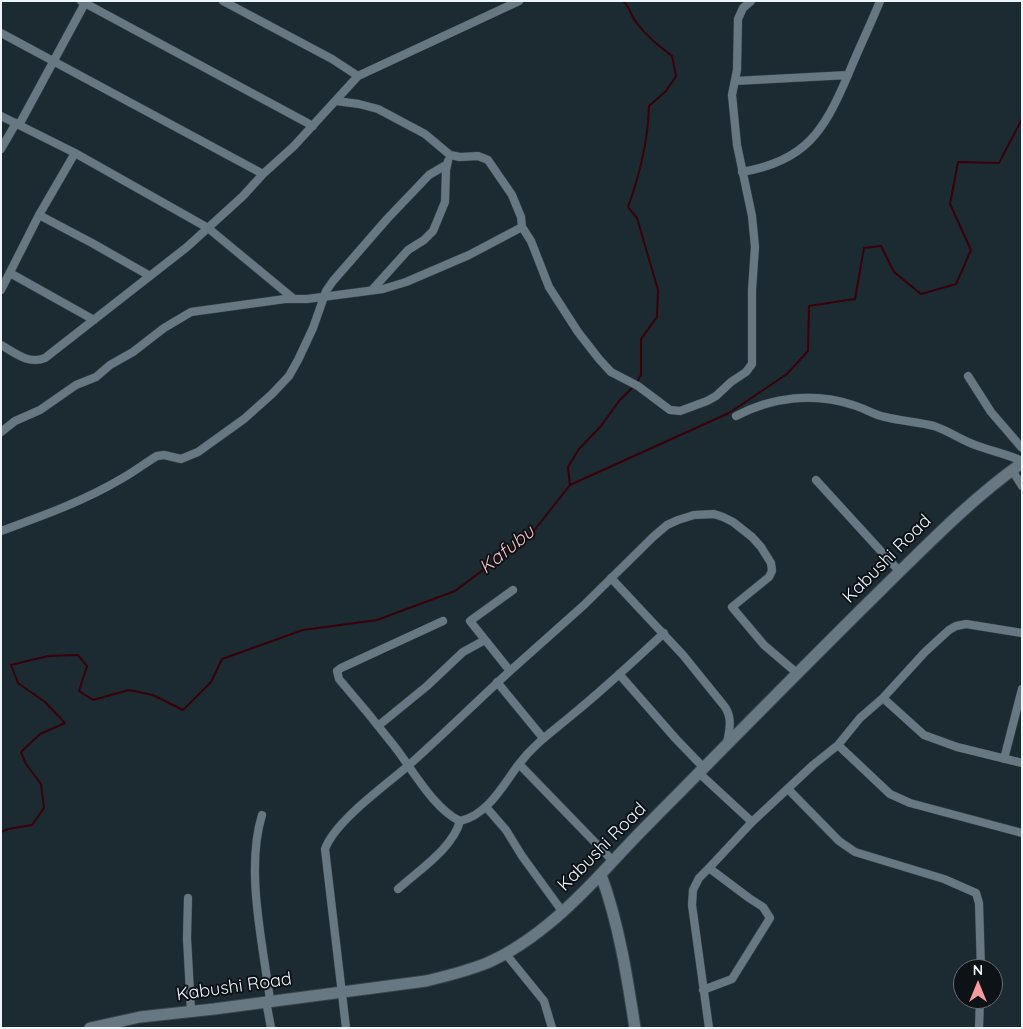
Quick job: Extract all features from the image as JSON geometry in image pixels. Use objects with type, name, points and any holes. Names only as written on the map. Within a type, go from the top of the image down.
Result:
[{"type":"main road","name":"Kabushi Road","points":[[90,1028],[140,1017],[426,981],[458,974],[489,962],[505,953],[538,932],[601,875],[702,770],[944,527],[1022,462]]},
{"type":"main road","points":[[601,875],[611,902],[624,956],[635,1028]]},
{"type":"street","points":[[223,1],[332,59],[358,76]]},
{"type":"street","points":[[1,345],[27,359],[37,361],[45,358],[208,228],[294,146],[358,76],[519,1]]},
{"type":"street","points":[[336,101],[360,104],[378,109],[425,134],[450,155],[460,157],[478,156],[488,160],[512,195],[521,217],[522,227],[531,241],[549,287],[578,332],[611,372],[634,384],[670,410],[680,411],[707,402],[750,368],[752,364],[752,290],[755,247],[752,216],[737,145],[733,102],[738,19],[743,8],[751,1]]},
{"type":"street","points":[[742,172],[770,166],[801,148],[824,124],[838,100],[880,1]]},
{"type":"street","points":[[1,149],[53,61],[83,2],[313,126]]},
{"type":"street","points":[[1,33],[263,174]]},
{"type":"street","points":[[735,80],[848,75]]},
{"type":"street","points":[[1,116],[74,153],[208,228],[294,299]]},
{"type":"street","points":[[1,290],[74,153]]},
{"type":"street","points":[[372,290],[403,255],[433,231],[445,202],[446,165],[450,155]]},
{"type":"street","points":[[1,532],[102,489],[120,480],[157,456],[164,455],[182,459],[198,452],[272,394],[289,376],[313,328],[324,297],[333,281],[387,219],[429,175],[446,165]]},
{"type":"street","points":[[39,216],[150,276]]},
{"type":"street","points":[[1,432],[15,421],[40,410],[76,385],[96,377],[110,365],[133,352],[164,328],[192,312],[324,297],[372,290],[406,282],[469,255],[522,227]]},
{"type":"street","points":[[10,273],[94,320]]},
{"type":"street","points":[[968,376],[991,412],[1022,448]]},
{"type":"street","points":[[736,416],[778,400],[799,397],[819,398],[854,405],[884,417],[934,426],[973,445],[1022,462]]},
{"type":"street","points":[[1012,470],[1022,486]]},
{"type":"street","points":[[816,480],[900,572]]},
{"type":"street","points":[[346,1028],[325,849],[328,840],[357,809],[408,766],[497,682],[584,605],[667,525],[694,515],[714,514],[723,517],[752,537],[761,547],[771,564],[772,571],[770,577],[732,607],[764,644],[798,674]]},
{"type":"street","points":[[611,578],[664,633],[729,714],[730,722],[727,745]]},
{"type":"street","points":[[510,671],[470,621],[513,590]]},
{"type":"street","points":[[444,621],[337,671],[339,679],[378,726],[420,782],[450,817],[460,821],[474,816],[486,807],[519,764],[543,738],[572,716],[664,633]]},
{"type":"street","points":[[709,1028],[692,905],[694,890],[699,878],[752,822],[838,745],[860,718],[883,698],[925,652],[949,630],[966,624],[1022,634]]},
{"type":"street","points":[[378,726],[427,686],[463,652],[485,640]]},
{"type":"street","points":[[620,674],[702,770],[752,822]]},
{"type":"street","points":[[497,682],[543,738]]},
{"type":"street","points":[[1004,759],[1022,690]]},
{"type":"street","points":[[883,698],[924,735],[957,747],[1022,763]]},
{"type":"street","points":[[838,745],[890,794],[910,803],[1022,832]]},
{"type":"street","points":[[519,764],[613,861]]},
{"type":"street","points":[[788,788],[839,841],[855,852],[944,880],[976,893],[979,903],[981,959]]},
{"type":"street","points":[[486,807],[506,830],[522,856],[562,911]]},
{"type":"street","points":[[262,815],[257,831],[256,904],[271,1028]]},
{"type":"street","points":[[398,888],[449,843],[457,831],[460,821]]},
{"type":"street","points":[[703,990],[732,979],[770,918],[763,907],[709,868]]},
{"type":"street","points":[[188,898],[187,938],[191,1011]]},
{"type":"street","points":[[505,953],[544,1001],[552,1028]]},
{"type":"street","points":[[980,1009],[980,1028]]},
{"type":"waterway","points":[[623,1],[634,20],[644,32],[672,56],[676,76],[666,91],[649,106],[643,157],[628,207],[637,218],[658,290],[657,317],[641,339],[641,375],[637,382]]},
{"type":"waterway","name":"Kafubu","points":[[1,832],[32,825],[44,808],[41,784],[26,764],[21,752],[40,734],[65,723],[45,702],[18,683],[11,665],[48,656],[78,655],[87,666],[79,691],[93,700],[129,690],[153,695],[183,710],[211,682],[222,659],[303,630],[377,620],[455,591],[532,533],[570,485],[729,413],[787,374],[808,351],[809,306],[855,299],[864,248],[881,246],[894,272],[921,294],[956,284],[971,250],[950,204],[958,162],[999,163],[1022,119]]},
{"type":"waterway","points":[[570,485],[568,467],[579,449],[634,386]]}]
